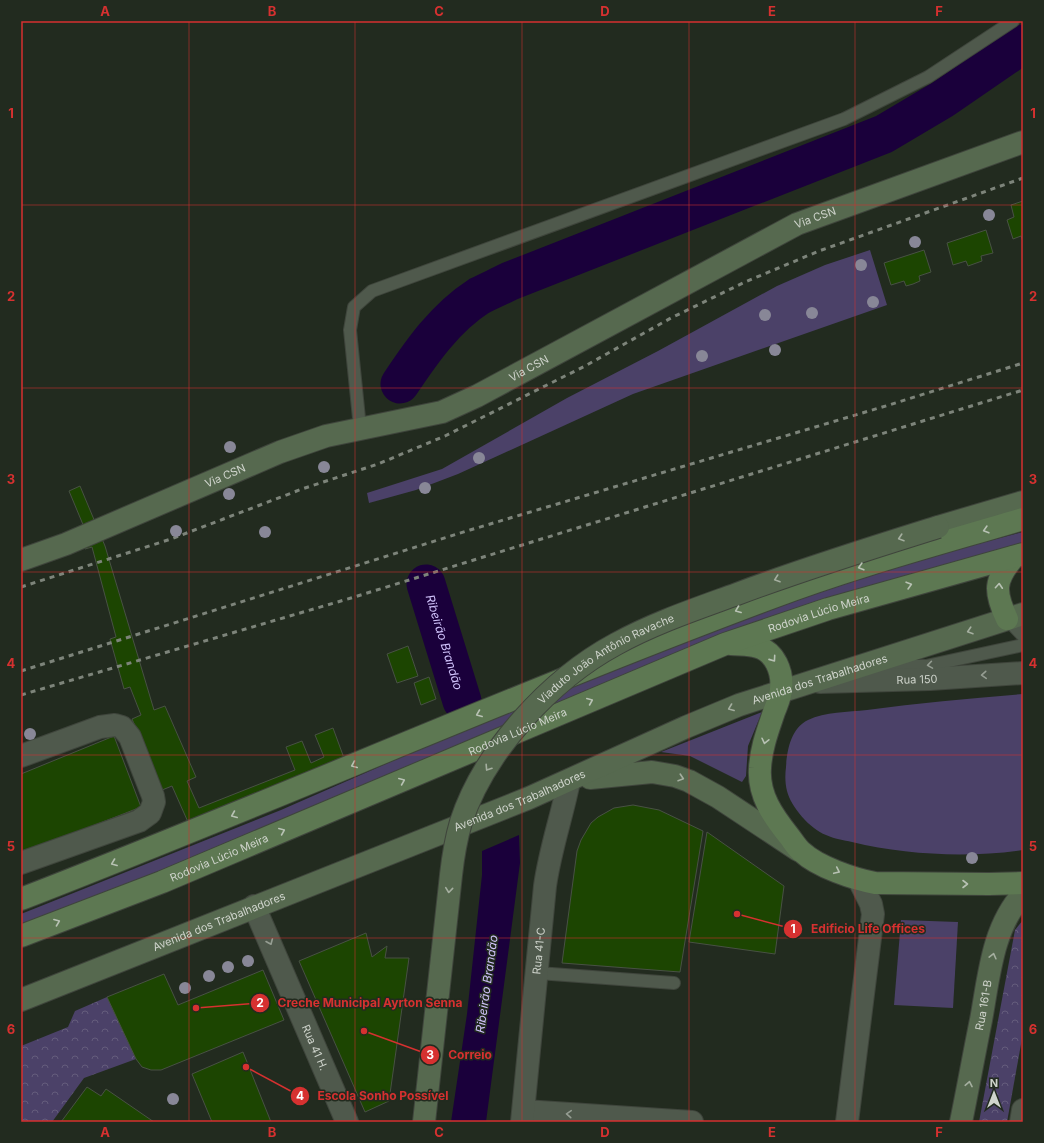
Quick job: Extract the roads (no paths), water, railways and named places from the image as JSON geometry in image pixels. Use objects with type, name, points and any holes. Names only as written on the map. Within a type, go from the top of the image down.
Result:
[{"type":"main road","points":[[21,899],[156,847],[515,699],[772,597],[848,571],[1023,519]]},
{"type":"main road","points":[[1015,616],[999,598],[998,582],[1000,575],[1018,556]]},
{"type":"main road","name":"Rodovia Lúcio Meira","points":[[21,936],[162,882],[725,644],[828,609],[960,570],[1018,556]]},
{"type":"main road","points":[[725,644],[759,647],[768,653],[778,666],[781,674],[781,690],[763,746],[760,769],[761,782],[764,795],[774,817],[803,853],[839,873],[859,880],[893,884],[1023,883]]},
{"type":"street","name":"Via CSN","points":[[21,560],[66,544],[280,452],[326,436],[442,412],[477,396],[797,224],[1023,142]]},
{"type":"street","name":"Viaduto João Antônio Ravache","points":[[424,1122],[451,875],[457,837],[468,804],[475,789],[506,741],[553,688],[586,662],[616,643],[648,628],[766,583],[938,527],[1023,502]]},
{"type":"street","name":"Avenida dos Trabalhadores","points":[[21,1000],[254,906],[529,798],[686,726],[781,690],[1015,616]]},
{"type":"street","name":"Rua 150","points":[[810,682],[930,680],[1023,672]]},
{"type":"street","points":[[21,756],[100,727],[115,725],[122,727],[130,737],[154,796],[154,802],[150,813],[139,820],[21,864]]},
{"type":"street","points":[[574,778],[632,773],[657,773],[675,776],[701,786],[803,853]]},
{"type":"street","name":"Rua 41-C","points":[[523,1116],[548,864],[574,778]]},
{"type":"street","points":[[847,1122],[873,914],[871,904],[859,880]]},
{"type":"street","name":"Rua 161-B","points":[[961,1122],[995,948],[1012,906],[1023,894]]},
{"type":"street","name":"Rua 41 H.","points":[[254,906],[347,1122]]},
{"type":"street","points":[[1021,1122],[1023,1110]]},
{"type":"street","points":[[523,1116],[692,1122]]},
{"type":"lane","points":[[360,428],[350,330],[354,307],[372,292],[844,119],[928,77],[1013,21]]},
{"type":"lane","points":[[1015,616],[1023,636]]},
{"type":"lane","points":[[862,665],[900,667],[926,666],[1023,645]]},
{"type":"lane","points":[[538,973],[674,984]]},
{"type":"water","points":[[519,835],[520,863],[486,1122],[451,1122],[467,1014],[482,875],[482,851]]},
{"type":"waterway","points":[[400,384],[435,336],[455,314],[479,296],[510,281],[884,134],[943,99],[1023,44]]},
{"type":"waterway","name":"Ribeirão Brandão","points":[[426,584],[462,701]]},
{"type":"railway","points":[[21,587],[171,539],[302,489],[378,464],[445,436],[585,366],[671,318],[745,282],[819,251],[1023,178]]},
{"type":"railway","points":[[21,671],[470,530],[889,405],[1023,363]]},
{"type":"railway","points":[[21,695],[351,598],[1023,390]]},
{"type":"place","name":"Edificio Life Offices","points":[[737,914]]},
{"type":"place","name":"Creche Municipal Ayrton Senna","points":[[196,1008]]},
{"type":"place","name":"Correio","points":[[364,1031]]},
{"type":"place","name":"Escola Sonho Possível","points":[[246,1067]]}]
